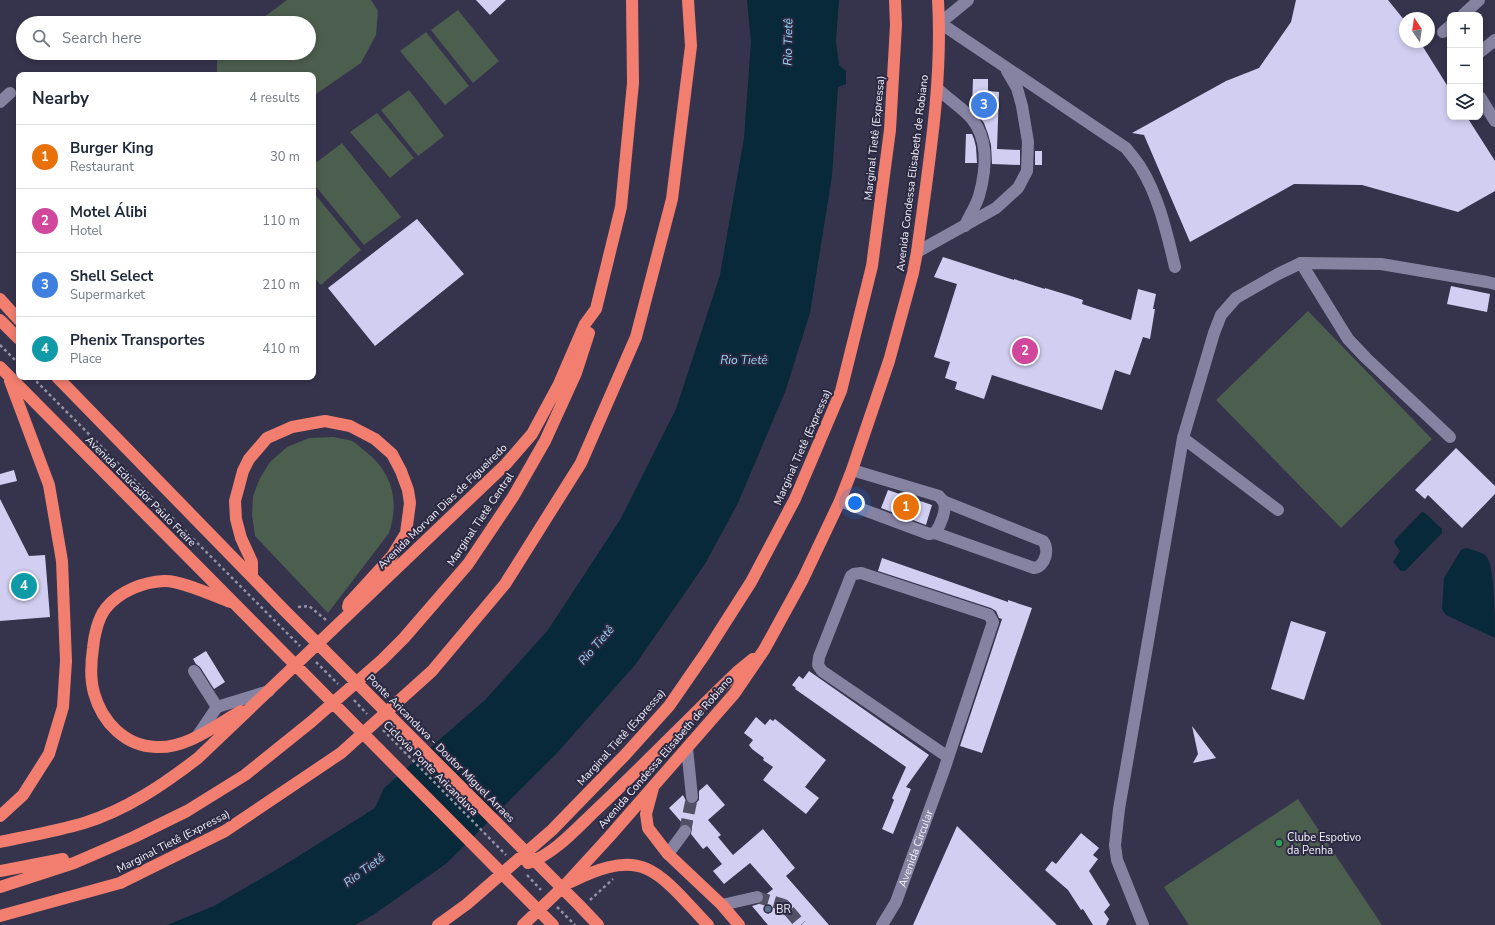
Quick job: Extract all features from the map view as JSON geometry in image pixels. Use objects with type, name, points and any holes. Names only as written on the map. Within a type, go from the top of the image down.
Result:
[{"type":"highway","name":"Avenida Morvan Dias de Figueiredo","points":[[0,842],[84,823],[125,806],[170,780],[198,758],[334,626],[506,464],[532,434],[559,384],[584,324],[596,309],[621,207],[632,83],[632,0]]},
{"type":"highway","name":"Marginal Tietê (Expressa)","points":[[0,916],[120,882],[225,831],[341,753],[432,671],[505,584],[581,463],[636,337],[672,199],[691,46],[688,0]]},
{"type":"highway","name":"Marginal Tietê (Expressa)","points":[[438,925],[467,904],[510,864],[552,830],[625,755],[669,706],[707,651],[751,582],[795,499],[842,391],[872,266],[890,130],[896,25],[895,0]]},
{"type":"highway","name":"Avenida Condessa Elisabeth de Robiano","points":[[523,925],[566,884],[734,694],[764,650],[803,579],[840,501],[890,361],[917,252],[938,89],[940,24],[938,0]]},
{"type":"highway","points":[[0,299],[16,317]]},
{"type":"highway","name":"Marginal Tietê Central","points":[[134,837],[187,811],[245,775],[311,722],[382,660],[404,638],[468,564],[513,497],[545,441],[576,373],[596,309]]},
{"type":"highway","points":[[0,320],[16,336]]},
{"type":"highway","points":[[0,816],[23,795],[49,754],[63,708],[66,661],[62,561],[49,485],[4,372]]},
{"type":"highway","name":"Avenida Educador Paulo Freire","points":[[4,372],[553,925]]},
{"type":"highway","name":"Avenida Educador Paulo Freire","points":[[60,380],[284,610]]},
{"type":"highway","points":[[66,380],[73,393]]},
{"type":"highway","points":[[252,576],[252,562],[241,538],[236,519],[235,501],[243,471],[249,459],[268,438],[292,426],[324,421],[350,426],[375,439],[392,454],[402,471],[408,490],[410,503],[406,533],[392,556],[349,603],[346,616]]},
{"type":"highway","points":[[233,603],[177,582],[165,580],[145,583],[123,593],[106,609],[94,634],[92,674],[94,693],[111,726],[124,738],[138,744],[156,748],[184,742],[198,736],[265,694]]},
{"type":"highway","name":"Ponte Aricanduva - Doutor Miguel Arraes","points":[[284,610],[579,904],[598,925]]},
{"type":"highway","points":[[510,864],[537,859],[555,848],[635,774],[737,672],[764,650]]},
{"type":"highway","points":[[654,784],[646,814],[648,828],[668,854],[722,905],[739,925]]},
{"type":"highway","points":[[0,871],[55,861],[134,837]]},
{"type":"highway","points":[[0,887],[74,863],[134,837]]},
{"type":"highway","points":[[566,884],[591,872],[611,866],[628,865],[647,868],[662,878],[708,925]]},
{"type":"street","points":[[968,0],[940,24],[1126,148],[1141,167],[1154,192],[1169,240],[1175,267]]},
{"type":"street","points":[[1466,12],[1479,0]]},
{"type":"street","points":[[1483,50],[1495,40]]},
{"type":"street","points":[[917,252],[996,208],[1018,188],[1027,171],[1028,142],[1022,106],[1017,88],[1004,68]]},
{"type":"street","points":[[938,89],[972,118],[980,130],[984,144],[984,169],[979,196],[965,226]]},
{"type":"street","points":[[0,102],[10,94]]},
{"type":"street","points":[[1483,102],[1495,121]]},
{"type":"street","points":[[1143,925],[1117,860],[1115,845],[1120,801],[1183,438],[1214,332],[1221,315],[1236,298],[1278,274],[1301,263],[1382,264],[1495,284]]},
{"type":"street","points":[[1301,263],[1348,339],[1366,358],[1450,437]]},
{"type":"street","points":[[1183,438],[1278,510]]},
{"type":"street","points":[[840,501],[929,534],[935,533],[1034,568],[1038,568],[1042,565],[1047,549],[1047,545],[1043,541],[943,501],[938,496],[852,470]]},
{"type":"street","points":[[935,533],[945,508],[943,501]]},
{"type":"street","name":"Avenida Circular","points":[[882,925],[896,902],[944,770],[993,622],[989,615],[861,573],[854,574],[851,576],[819,657],[818,665],[822,672],[948,757]]},
{"type":"street","points":[[194,672],[217,707]]},
{"type":"street","points":[[198,736],[217,707],[265,694]]},
{"type":"street","points":[[687,748],[692,797]]},
{"type":"street","points":[[668,854],[685,831]]},
{"type":"street","points":[[722,905],[757,897]]},
{"type":"path","points":[[0,345],[16,361]]},
{"type":"path","points":[[35,380],[305,651]]},
{"type":"path","points":[[284,610],[309,606],[334,626]]},
{"type":"path","points":[[310,657],[338,685]]},
{"type":"path","name":"Ciclovia Ponte Aricanduva","points":[[349,696],[372,718]]},
{"type":"path","name":"Ciclovia Ponte Aricanduva","points":[[383,730],[510,864]]},
{"type":"path","points":[[526,875],[543,892]]},
{"type":"path","points":[[554,903],[575,925]]},
{"type":"green space","points":[[287,0],[371,0],[378,11],[376,35],[361,63],[316,94],[316,72],[217,72],[217,60],[316,60],[316,16],[265,16]]},
{"type":"green space","points":[[458,10],[499,61],[473,83],[431,30]]},
{"type":"green space","points":[[426,32],[469,86],[445,105],[400,51]]},
{"type":"green space","points":[[409,90],[444,136],[418,156],[381,110]]},
{"type":"green space","points":[[377,113],[414,158],[390,178],[350,132]]},
{"type":"green space","points":[[342,143],[401,217],[364,245],[316,187],[316,163]]},
{"type":"green space","points":[[316,196],[361,250],[321,285],[316,279]]},
{"type":"green space","points":[[1308,311],[1432,439],[1341,528],[1216,400]]},
{"type":"green space","points":[[334,437],[354,442],[382,468],[391,488],[394,509],[389,533],[328,613],[255,536],[252,515],[253,496],[260,478],[270,462],[287,447],[309,438]]},
{"type":"green space","name":"Clube Espotivo da Penha","points":[[1298,799],[1382,925],[1189,925],[1164,887]]},
{"type":"water","name":"Rio Tietê","points":[[747,0],[839,0],[836,41],[839,65],[846,71],[846,84],[838,87],[832,176],[810,313],[785,392],[738,503],[705,564],[635,665],[557,753],[447,863],[373,915],[355,925],[167,925],[214,906],[286,864],[375,808],[384,788],[485,700],[548,630],[620,520],[676,409],[720,275],[744,138],[751,42]]},
{"type":"water","points":[[1422,512],[1442,529],[1442,533],[1405,571],[1401,571],[1393,562],[1400,551],[1394,541]]},
{"type":"water","points":[[1466,548],[1479,552],[1486,556],[1489,561],[1493,582],[1495,638],[1446,615],[1442,609],[1444,578],[1461,550]]},
{"type":"building","points":[[476,0],[506,0],[490,15]]},
{"type":"building","points":[[1296,0],[1388,0],[1399,14],[1399,48],[1424,48],[1447,85],[1447,120],[1469,120],[1495,161],[1495,191],[1458,212],[1362,185],[1294,184],[1190,242],[1144,135],[1132,133],[1226,81],[1259,68],[1291,22]]},
{"type":"building","points":[[973,79],[988,79],[988,91],[999,92],[997,149],[1020,150],[1020,165],[992,164],[991,145],[988,134],[984,123],[972,108]]},
{"type":"building","points":[[966,134],[972,134],[974,139],[977,163],[965,163]]},
{"type":"building","points":[[1035,151],[1042,151],[1042,165],[1035,165]]},
{"type":"building","points":[[417,219],[464,274],[375,346],[328,288]]},
{"type":"building","points":[[943,257],[1083,300],[1082,304],[1131,320],[1138,289],[1156,294],[1150,339],[1143,337],[1130,375],[1115,370],[1102,410],[992,375],[984,399],[955,389],[957,382],[945,378],[950,362],[934,357],[957,284],[934,277]]},
{"type":"building","points":[[1451,286],[1490,294],[1487,312],[1447,304]]},
{"type":"building","points":[[1456,448],[1495,486],[1495,494],[1462,528],[1428,495],[1425,499],[1415,490]]},
{"type":"building","points":[[14,470],[17,481],[0,485],[0,474]]},
{"type":"building","points":[[888,490],[932,505],[926,525],[881,508]]},
{"type":"building","points":[[0,499],[29,556],[45,555],[50,617],[0,621]]},
{"type":"building","points":[[882,558],[1008,602],[1008,600],[1032,608],[982,753],[960,746],[1002,619],[999,618],[996,611],[991,608],[878,571]]},
{"type":"building","points":[[1291,621],[1326,632],[1304,700],[1271,689]]},
{"type":"building","points":[[206,651],[225,682],[214,689],[193,659]]},
{"type":"building","points":[[809,671],[929,755],[906,787],[911,789],[893,834],[882,829],[894,800],[892,798],[906,767],[795,689],[796,688],[792,685],[799,676],[803,679]]},
{"type":"building","points":[[756,717],[765,725],[770,719],[773,721],[775,719],[826,760],[805,787],[819,798],[806,814],[763,780],[773,767],[752,749],[749,745],[753,740],[744,733]]},
{"type":"building","points":[[1192,726],[1216,758],[1193,763],[1198,754]]},
{"type":"building","points":[[707,784],[725,805],[708,820],[721,835],[718,837],[733,855],[763,829],[795,868],[786,876],[829,925],[768,925],[752,906],[762,903],[764,896],[773,889],[750,863],[724,884],[713,871],[722,864],[707,846],[703,849],[691,834],[692,828],[690,825],[683,824],[669,808],[683,795],[689,804],[696,803],[699,800],[699,791]]},
{"type":"building","points":[[957,826],[1032,900],[1057,925],[913,925]]},
{"type":"building","points":[[1081,833],[1099,848],[1093,855],[1098,859],[1089,871],[1110,905],[1104,912],[1109,919],[1106,925],[1093,925],[1068,890],[1045,870],[1052,861],[1056,864]]},
{"type":"tunnel","points":[[685,831],[692,797]]},
{"type":"tunnel","points":[[757,897],[784,905],[801,925]]},
{"type":"place","name":"Shell Select","points":[[984,105]]},
{"type":"place","name":"Motel Álibi","points":[[1025,351]]},
{"type":"place","name":"Burger King","points":[[906,507]]},
{"type":"place","name":"Phenix Transportes","points":[[24,586]]},
{"type":"place","name":"Clube Espotivo da Penha","points":[[1279,843]]},
{"type":"place","name":"BR","points":[[768,909]]}]
